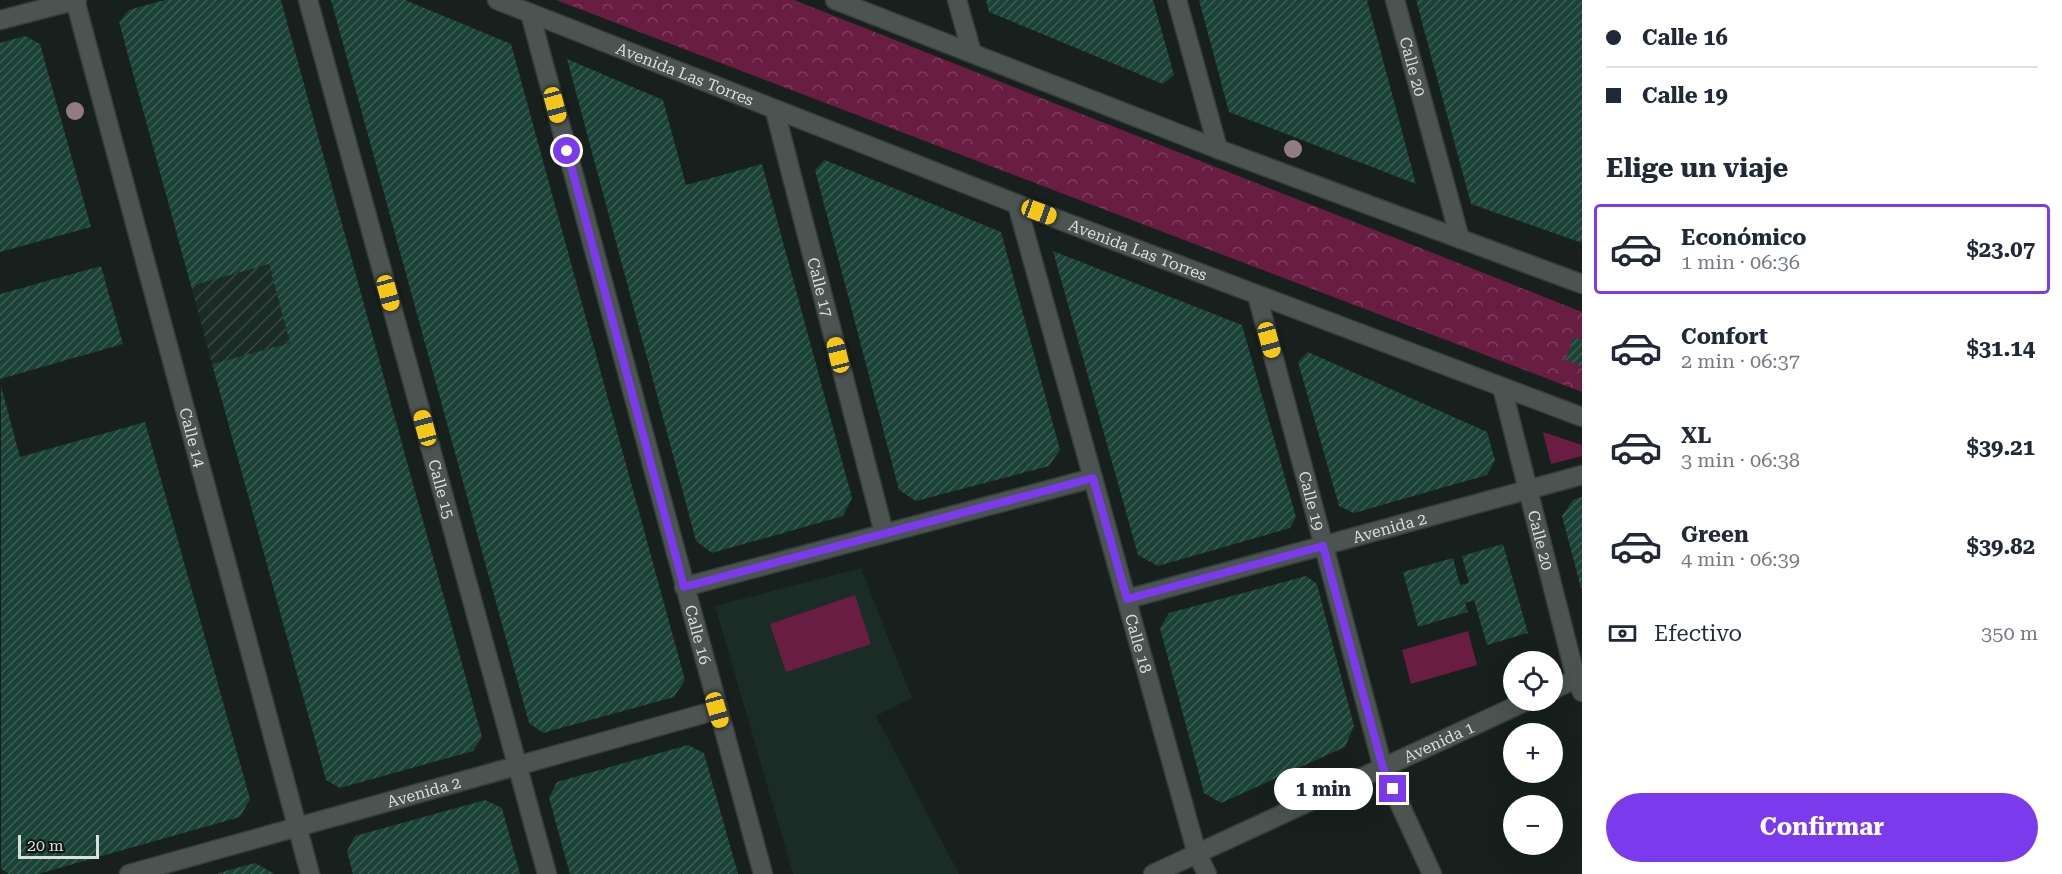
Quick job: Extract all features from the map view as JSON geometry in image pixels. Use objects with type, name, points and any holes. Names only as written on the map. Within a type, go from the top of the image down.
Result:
[{"type":"street","points":[[0,20],[76,0]]},
{"type":"street","name":"Calle 14","points":[[76,0],[310,874]]},
{"type":"street","name":"Calle 15","points":[[308,0],[547,874]]},
{"type":"street","name":"Avenida Las Torres","points":[[497,0],[775,111],[1582,417]]},
{"type":"street","points":[[835,0],[1218,148],[1582,284]]},
{"type":"street","points":[[957,0],[972,53]]},
{"type":"street","points":[[1177,0],[1218,148]]},
{"type":"street","name":"Calle 20","points":[[1395,0],[1460,239]]},
{"type":"street","name":"Calle 16","points":[[530,13],[763,874]]},
{"type":"street","name":"Calle 17","points":[[775,111],[884,533]]},
{"type":"street","name":"Calle 18","points":[[1017,204],[1197,854],[1207,874]]},
{"type":"street","name":"Calle 19","points":[[1257,295],[1383,768],[1432,874]]},
{"type":"street","name":"Calle 20","points":[[1502,387],[1526,491],[1580,682]]},
{"type":"street","name":"Avenida 2","points":[[1127,599],[1582,475]]},
{"type":"street","points":[[684,587],[1093,478]]},
{"type":"street","points":[[1563,687],[1580,682]]},
{"type":"street","name":"Avenida 2","points":[[129,874],[717,710]]},
{"type":"street","name":"Avenida 1","points":[[1153,874],[1505,711]]},
{"type":"shaded area","points":[[269,264],[290,343],[212,364],[191,286]]},
{"type":"shaded area","points":[[861,568],[912,698],[876,716],[959,874],[793,874],[715,606]]},
{"type":"green space","points":[[556,0],[794,0],[1582,312],[1582,392]]},
{"type":"green space","points":[[1543,432],[1582,445],[1582,456],[1551,464]]},
{"type":"green space","points":[[855,595],[871,644],[786,672],[770,624]]},
{"type":"green space","points":[[1468,631],[1477,665],[1411,684],[1402,650]]},
{"type":"building","points":[[165,0],[281,0],[482,737],[473,751],[340,788],[326,780],[212,364],[290,343],[269,264],[191,286],[119,22],[129,10]]},
{"type":"building","points":[[331,0],[405,0],[511,44],[685,680],[674,697],[543,733],[529,723]]},
{"type":"building","points":[[986,0],[1153,0],[1174,75],[1163,84],[989,12]]},
{"type":"building","points":[[1199,0],[1367,0],[1416,184],[1229,112]]},
{"type":"building","points":[[1416,0],[1582,0],[1582,243],[1471,204]]},
{"type":"building","points":[[25,36],[40,44],[91,227],[0,252],[0,43]]},
{"type":"building","points":[[567,59],[663,100],[686,185],[762,164],[852,498],[843,516],[712,553],[696,541]]},
{"type":"building","points":[[825,160],[1001,232],[1060,450],[1049,466],[916,501],[899,490],[815,170]]},
{"type":"building","points":[[1053,251],[1242,325],[1296,517],[1290,528],[1158,566],[1138,555]]},
{"type":"building","points":[[101,266],[123,344],[0,379],[0,294]]},
{"type":"building","points":[[1574,337],[1582,340],[1582,366],[1565,360]]},
{"type":"building","points":[[1308,352],[1487,432],[1495,460],[1487,475],[1354,513],[1339,506],[1298,362]]},
{"type":"building","points":[[1,386],[20,457],[145,422],[250,799],[240,817],[38,874],[9,874],[1,869]]},
{"type":"building","points":[[1582,497],[1581,588],[1562,516],[1573,500]]},
{"type":"building","points":[[1503,544],[1528,633],[1487,645],[1474,600],[1465,603],[1468,612],[1418,627],[1403,572],[1453,558],[1460,585],[1469,583],[1462,556]]},
{"type":"building","points":[[1306,576],[1317,584],[1354,726],[1345,747],[1221,803],[1204,793],[1160,628],[1169,613]]},
{"type":"building","points":[[688,745],[704,753],[738,874],[570,874],[549,798],[557,782]]},
{"type":"building","points":[[485,800],[502,808],[520,874],[353,874],[347,851],[355,836]]},
{"type":"building","points":[[255,863],[275,874],[218,874],[218,873]]},
{"type":"route","points":[[567,151],[684,587],[1093,478],[1127,599],[1323,546],[1383,768],[1393,789]]}]
